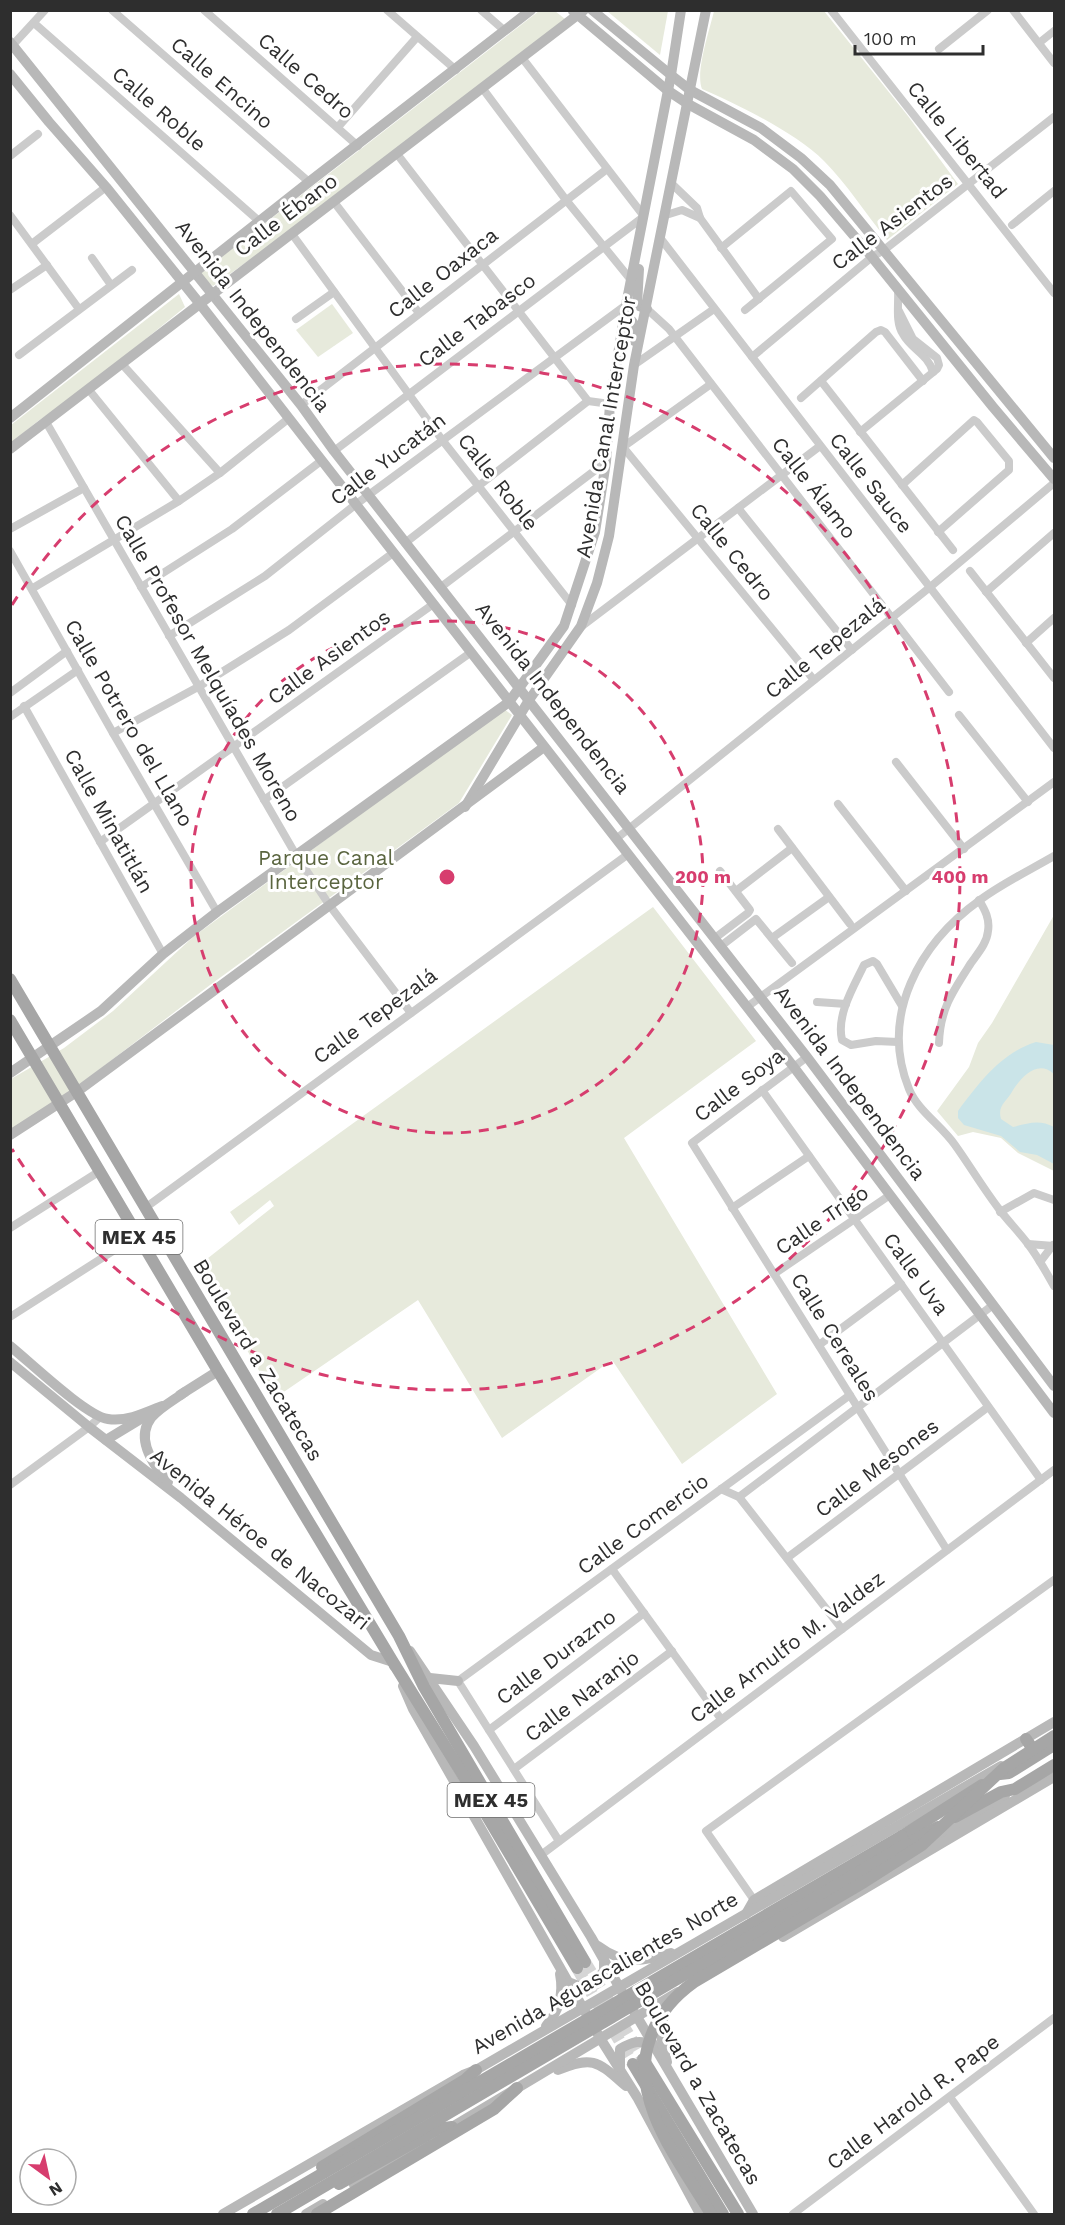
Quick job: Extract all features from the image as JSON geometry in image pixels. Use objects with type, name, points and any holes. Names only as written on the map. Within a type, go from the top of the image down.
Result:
[{"type":"main road","name":"Calle Ébano","points":[[10,418],[531,10]]},
{"type":"main road","points":[[592,10],[690,90],[761,128],[801,158],[830,185],[1054,458]]},
{"type":"main road","name":"Avenida Canal Interceptor","points":[[10,1073],[101,1011],[163,954],[217,912],[509,702],[564,626],[595,532],[606,462],[610,404],[623,321],[671,75],[681,10]]},
{"type":"main road","name":"Avenida Canal Interceptor","points":[[10,1135],[78,1091],[465,807],[519,715],[581,626],[597,583],[609,536],[634,365],[706,10]]},
{"type":"main road","name":"Calle Ébano","points":[[10,449],[523,59],[578,12]]},
{"type":"main road","points":[[578,12],[667,90],[754,140],[793,169],[820,196],[872,257],[1054,481]]},
{"type":"main road","name":"Avenida Independencia","points":[[11,45],[300,405],[405,543],[761,997],[1054,1386]]},
{"type":"main road","name":"Avenida Independencia","points":[[10,74],[106,187],[200,304],[432,606],[793,1066],[1054,1413]]},
{"type":"main road","points":[[637,245],[639,265],[637,305],[647,309]]},
{"type":"main road","points":[[623,321],[631,320],[634,324],[634,365]]},
{"type":"main road","points":[[465,807],[544,747]]},
{"type":"main road","name":"Boulevard a Zacatecas","points":[[10,979],[399,1636],[424,1687],[581,1965],[393,1662],[10,1020]]},
{"type":"main road","points":[[10,1346],[84,1407],[100,1417]]},
{"type":"main road","name":"Avenida Héroe de Nacozari","points":[[10,1362],[89,1428],[181,1498],[371,1655],[393,1662]]},
{"type":"main road","points":[[218,1371],[234,1373],[247,1381]]},
{"type":"main road","name":"Avenida Héroe de Nacozari","points":[[106,1440],[218,1371]]},
{"type":"main road","points":[[181,1498],[155,1466],[146,1437],[152,1418],[185,1392]]},
{"type":"main road","name":"Avenida Héroe de Nacozari","points":[[100,1417],[125,1418],[162,1406]]},
{"type":"main road","name":"Boulevard a Zacatecas","points":[[399,1636],[430,1678],[540,1855],[753,2214]]},
{"type":"main road","name":"Boulevard a Zacatecas","points":[[393,1662],[413,1709],[600,2038],[637,2097],[700,2214]]},
{"type":"main road","points":[[430,1678],[458,1681]]},
{"type":"main road","points":[[745,1916],[753,1900],[950,1790],[1029,1743],[1054,1722]]},
{"type":"main road","points":[[711,2214],[656,2118],[644,2085],[646,2050],[653,2030],[667,2006],[694,1982],[864,1882],[922,1845],[1004,1768],[1054,1735]]},
{"type":"main road","name":"Avenida Aguascalientes Norte","points":[[306,2214],[922,1847],[1005,1780],[1029,1743],[1054,1735]]},
{"type":"main road","points":[[1005,1780],[1054,1745]]},
{"type":"main road","points":[[1005,1780],[1054,1756]]},
{"type":"main road","name":"Avenida Aguascalientes Norte","points":[[950,1790],[1005,1780],[1054,1765]]},
{"type":"main road","points":[[733,1959],[759,1951],[1054,1777]]},
{"type":"main road","name":"Avenida Aguascalientes Norte","points":[[253,2214],[302,2194],[897,1850],[1005,1780]]},
{"type":"main road","name":"Avenida Aguascalientes Norte","points":[[223,2214],[463,2074],[476,2070],[745,1916],[878,1832]]},
{"type":"main road","points":[[593,1942],[618,1957],[644,1961],[687,1948]]},
{"type":"main road","points":[[538,2033],[552,2019],[561,1998],[562,1982],[555,1960]]},
{"type":"main road","points":[[568,1982],[583,1987],[594,1983],[604,1971],[604,1960]]},
{"type":"main road","points":[[669,2071],[661,2035],[661,2023],[671,2002],[680,1990]]},
{"type":"main road","points":[[553,2025],[565,2022],[578,2030],[581,2038],[579,2046],[571,2055]]},
{"type":"main road","points":[[621,2070],[620,2049],[634,2041],[653,2045]]},
{"type":"main road","points":[[540,2074],[585,2061],[592,2062],[606,2069],[637,2097]]},
{"type":"main road","name":"Boulevard a Zacatecas","points":[[723,2214],[638,2061],[738,2214]]},
{"type":"main road","points":[[302,2194],[311,2174],[465,2080],[476,2070]]},
{"type":"main road","points":[[317,2214],[474,2122],[502,2103],[517,2088]]},
{"type":"main road","points":[[302,2194],[334,2188],[438,2129],[452,2127]]},
{"type":"main road","name":"Avenida Aguascalientes Norte","points":[[277,2214],[302,2194]]},
{"type":"street","points":[[11,45],[45,10]]},
{"type":"street","name":"Calle Encino","points":[[112,10],[309,182]]},
{"type":"street","name":"Calle Cedro","points":[[204,10],[358,146]]},
{"type":"street","points":[[387,10],[456,69]]},
{"type":"street","points":[[481,10],[505,31]]},
{"type":"street","name":"Calle Libertad","points":[[831,10],[969,185],[1052,284],[1054,293]]},
{"type":"street","points":[[939,49],[988,10]]},
{"type":"street","points":[[1013,10],[1054,63]]},
{"type":"street","name":"Calle Roble","points":[[34,23],[259,221]]},
{"type":"street","points":[[1039,43],[1054,31]]},
{"type":"street","points":[[338,127],[417,37]]},
{"type":"street","points":[[523,59],[643,217]]},
{"type":"street","points":[[483,89],[566,200],[630,280]]},
{"type":"street","name":"Calle Asientos","points":[[752,357],[872,257],[969,185],[1054,117]]},
{"type":"street","points":[[14,157],[38,134]]},
{"type":"street","points":[[397,154],[588,401],[610,404]]},
{"type":"street","name":"Calle Oaxaca","points":[[300,405],[607,169]]},
{"type":"street","points":[[672,184],[697,208],[700,218],[759,299]]},
{"type":"street","points":[[33,243],[106,187]]},
{"type":"street","points":[[721,248],[791,191],[832,239],[745,310]]},
{"type":"street","name":"Calle Libertad","points":[[1012,225],[1054,191]]},
{"type":"street","points":[[334,202],[419,314]]},
{"type":"street","points":[[666,215],[682,210],[700,218]]},
{"type":"street","name":"Calle Tabasco","points":[[334,451],[643,217]]},
{"type":"street","points":[[12,221],[33,243],[79,309]]},
{"type":"street","name":"Calle Roble","points":[[292,234],[443,441],[572,605]]},
{"type":"street","name":"Calle Sauce","points":[[661,239],[1054,748]]},
{"type":"street","points":[[92,258],[111,285]]},
{"type":"street","points":[[10,290],[47,265]]},
{"type":"street","points":[[19,355],[132,270]]},
{"type":"street","points":[[860,432],[933,372],[928,359],[903,335],[898,320],[898,290]]},
{"type":"street","points":[[296,319],[334,292]]},
{"type":"street","name":"Calle Yucatán","points":[[169,636],[265,576],[355,505],[626,305]]},
{"type":"street","name":"Calle Álamo","points":[[647,309],[664,322],[948,692]]},
{"type":"street","points":[[634,365],[714,309]]},
{"type":"street","points":[[801,398],[881,330],[885,332],[922,381]]},
{"type":"street","points":[[122,364],[220,473]]},
{"type":"street","points":[[821,381],[953,550]]},
{"type":"street","points":[[623,447],[711,384]]},
{"type":"street","points":[[89,390],[179,501]]},
{"type":"street","points":[[405,543],[588,401]]},
{"type":"street","points":[[33,588],[179,501],[220,473],[288,419]]},
{"type":"street","points":[[902,485],[974,420],[1010,461],[1009,470],[939,532]]},
{"type":"street","name":"Calle Profesor Melquíades Moreno","points":[[46,422],[296,855],[330,906],[411,1013]]},
{"type":"street","points":[[581,626],[820,446]]},
{"type":"street","name":"Calle Cedro","points":[[623,447],[814,680]]},
{"type":"street","points":[[141,587],[232,529],[321,461]]},
{"type":"street","points":[[441,587],[606,462]]},
{"type":"street","name":"Calle Tepezalá","points":[[616,839],[929,588],[1054,481]]},
{"type":"street","points":[[10,529],[84,488]]},
{"type":"street","points":[[738,508],[852,650]]},
{"type":"street","points":[[986,592],[1054,533]]},
{"type":"street","name":"Calle Potrero del Llano","points":[[10,551],[217,912]]},
{"type":"street","points":[[113,733],[198,687],[289,630],[393,553]]},
{"type":"street","points":[[969,571],[1054,678]]},
{"type":"street","name":"Calle Asientos","points":[[100,842],[432,606]]},
{"type":"street","points":[[1026,642],[1054,618]]},
{"type":"street","points":[[10,693],[67,651]]},
{"type":"street","points":[[264,800],[470,653]]},
{"type":"street","points":[[10,717],[78,670]]},
{"type":"street","name":"Calle Minatitlán","points":[[24,706],[163,954]]},
{"type":"street","points":[[959,715],[1028,802]]},
{"type":"street","points":[[896,762],[964,849]]},
{"type":"street","points":[[747,1007],[1054,782]]},
{"type":"street","points":[[838,804],[906,891]]},
{"type":"street","points":[[777,828],[850,924]]},
{"type":"street","points":[[736,891],[792,848]]},
{"type":"street","name":"Calle Tepezalá","points":[[145,1208],[627,855]]},
{"type":"street","points":[[1054,856],[979,900],[954,921],[937,940],[915,974],[902,1006],[898,1042],[909,1090],[921,1108],[954,1143],[1000,1212],[1028,1244],[1054,1286]]},
{"type":"street","points":[[718,942],[748,913],[748,906],[720,871]]},
{"type":"street","points":[[772,938],[829,897]]},
{"type":"street","points":[[939,1044],[940,1022],[952,993],[987,939],[989,928],[987,914],[979,900]]},
{"type":"street","points":[[718,942],[756,919],[792,963]]},
{"type":"street","points":[[898,1042],[876,1041],[851,1045],[842,1040],[840,1033],[846,1004],[864,965],[873,961],[902,1006]]},
{"type":"street","points":[[817,1002],[846,1004]]},
{"type":"street","name":"Calle Soya","points":[[692,1143],[807,1057]]},
{"type":"street","name":"Calle Uva","points":[[762,1090],[1041,1480]]},
{"type":"street","name":"Calle Cereales","points":[[692,1143],[947,1550]]},
{"type":"street","points":[[732,1208],[809,1156]]},
{"type":"street","points":[[10,1228],[100,1171]]},
{"type":"street","points":[[1000,1212],[1034,1193],[1054,1200]]},
{"type":"street","name":"Calle Trigo","points":[[774,1274],[890,1195]]},
{"type":"street","points":[[10,1317],[138,1235]]},
{"type":"street","points":[[1028,1244],[1054,1246]]},
{"type":"street","points":[[1040,1262],[1054,1246]]},
{"type":"street","points":[[819,1345],[901,1284]]},
{"type":"street","name":"Calle Comercio","points":[[739,1497],[993,1305]]},
{"type":"street","name":"Calle Comercio","points":[[458,1681],[850,1395]]},
{"type":"street","name":"Calle Mesones","points":[[787,1558],[988,1407]]},
{"type":"street","points":[[10,1485],[89,1428],[100,1417]]},
{"type":"street","name":"Calle Arnulfo M. Valdez","points":[[540,1855],[1054,1470]]},
{"type":"street","points":[[721,1489],[739,1497],[842,1629]]},
{"type":"street","points":[[612,1569],[721,1719]]},
{"type":"street","points":[[753,1900],[706,1831],[1054,1580]]},
{"type":"street","name":"Calle Durazno","points":[[489,1730],[644,1613]]},
{"type":"street","name":"Calle Naranjo","points":[[514,1769],[672,1651]]},
{"type":"street","points":[[458,1681],[557,1842]]},
{"type":"street","name":"Calle Harold R. Pape","points":[[793,2214],[1054,2018]]},
{"type":"street","points":[[950,2097],[1034,2214]]},
{"type":"green space","points":[[539,11],[555,11],[565,19],[290,231],[213,286],[198,275]]},
{"type":"green space","points":[[607,11],[668,11],[660,55]]},
{"type":"green space","points":[[714,11],[824,11],[908,116],[958,184],[887,240],[841,179],[812,151],[766,120],[702,89],[700,72]]},
{"type":"green space","points":[[179,294],[185,307],[82,391],[11,443],[11,425]]},
{"type":"green space","points":[[332,304],[353,333],[318,357],[296,330]]},
{"type":"green space","name":"Parque Canal Interceptor","points":[[504,709],[512,715],[459,803],[210,985],[83,1082],[11,1130],[11,1079],[64,1048],[113,1011],[193,937]]},
{"type":"green space","points":[[653,907],[756,1041],[624,1138],[777,1394],[682,1464],[612,1360],[502,1438],[418,1300],[275,1398],[198,1266],[274,1206],[270,1200],[239,1225],[230,1212]]},
{"type":"green space","points":[[1054,915],[1054,1171],[1018,1153],[1001,1138],[973,1132],[958,1136],[937,1111],[969,1067],[978,1043],[992,1023]]},
{"type":"water","points":[[1036,1042],[1054,1045],[1054,1074],[1042,1068],[1031,1071],[1003,1104],[1000,1114],[1001,1119],[1013,1127],[1039,1122],[1054,1127],[1054,1164],[1037,1155],[1020,1152],[1001,1136],[964,1125],[958,1118],[958,1111],[1001,1061],[1023,1047]]},
{"type":"tunnel","points":[[585,1962],[642,2057]]},
{"type":"tunnel","points":[[577,1968],[633,2064]]}]
